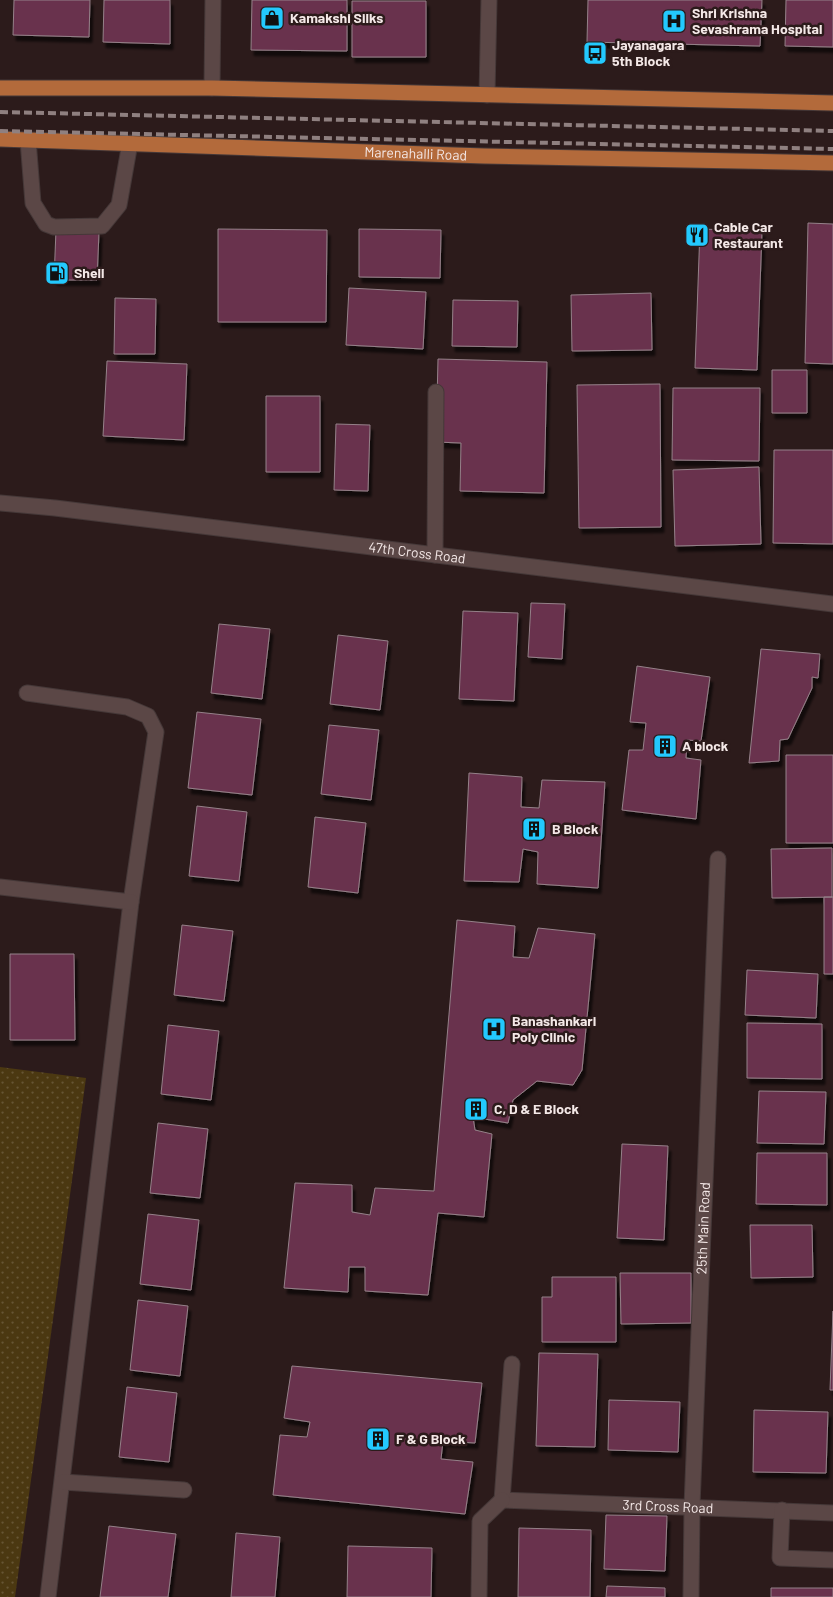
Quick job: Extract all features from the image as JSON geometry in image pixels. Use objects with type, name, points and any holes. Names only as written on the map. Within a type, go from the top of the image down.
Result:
[{"type":"main road","points":[[0,88],[212,88],[833,103]]},
{"type":"main road","name":"Marenahalli Road","points":[[0,139],[484,156],[833,163]]},
{"type":"street","points":[[212,88],[213,0]]},
{"type":"street","points":[[487,95],[489,0]]},
{"type":"street","points":[[28,140],[33,203],[46,224],[54,227],[102,226],[119,205],[130,143]]},
{"type":"street","points":[[435,555],[436,392]]},
{"type":"street","name":"47th Cross Road","points":[[0,503],[833,604]]},
{"type":"street","points":[[27,693],[128,707],[148,716],[156,732],[131,902],[48,1597]]},
{"type":"street","name":"25th Main Road","points":[[691,1597],[692,1506],[718,859]]},
{"type":"street","points":[[0,887],[131,902]]},
{"type":"street","points":[[479,1597],[480,1522],[502,1500],[512,1364]]},
{"type":"street","points":[[63,1482],[184,1490]]},
{"type":"street","name":"3rd Cross Road","points":[[502,1500],[833,1513]]},
{"type":"street","points":[[782,1510],[780,1558],[833,1560]]},
{"type":"shaded area","points":[[0,1067],[86,1078],[15,1597],[0,1597]]},
{"type":"building","points":[[14,0],[90,0],[89,37],[13,35]]},
{"type":"building","points":[[104,0],[170,0],[170,44],[103,42]]},
{"type":"building","points":[[252,0],[347,0],[347,51],[251,50]]},
{"type":"building","name":"Shri Krishna Sevashrama Hospital","points":[[588,0],[762,0],[760,46],[587,42]]},
{"type":"building","points":[[786,0],[833,0],[833,47],[785,46]]},
{"type":"building","points":[[352,1],[426,1],[426,57],[352,57]]},
{"type":"building","points":[[808,223],[833,224],[833,364],[805,363]]},
{"type":"building","points":[[218,229],[327,230],[326,322],[218,322]]},
{"type":"building","points":[[359,229],[441,230],[440,278],[359,277]]},
{"type":"building","points":[[700,229],[762,231],[757,370],[695,368]]},
{"type":"building","points":[[56,230],[99,232],[97,280],[54,280]]},
{"type":"building","points":[[349,288],[426,292],[423,349],[346,345]]},
{"type":"building","points":[[651,293],[652,350],[572,351],[571,295]]},
{"type":"building","points":[[115,298],[156,299],[155,354],[114,354]]},
{"type":"building","points":[[453,300],[518,301],[517,347],[452,346]]},
{"type":"building","points":[[438,359],[547,362],[544,493],[460,491],[461,443],[436,442]]},
{"type":"building","points":[[107,361],[187,364],[184,440],[103,436]]},
{"type":"building","points":[[772,370],[807,370],[807,413],[772,413]]},
{"type":"building","points":[[660,384],[661,527],[579,528],[577,385]]},
{"type":"building","points":[[673,388],[760,388],[759,461],[672,460]]},
{"type":"building","points":[[266,396],[320,396],[320,472],[266,472]]},
{"type":"building","points":[[336,424],[370,425],[368,491],[334,490]]},
{"type":"building","points":[[774,450],[833,450],[833,544],[773,543]]},
{"type":"building","points":[[759,467],[761,544],[675,546],[673,470]]},
{"type":"building","points":[[531,603],[565,604],[562,659],[528,657]]},
{"type":"building","points":[[463,611],[518,613],[514,701],[459,699]]},
{"type":"building","points":[[219,624],[270,629],[262,699],[211,693]]},
{"type":"building","points":[[338,635],[388,641],[380,710],[330,704]]},
{"type":"building","points":[[761,649],[820,654],[818,678],[812,677],[812,688],[788,739],[780,740],[779,761],[749,763]]},
{"type":"building","name":"A block","points":[[637,666],[710,677],[701,741],[687,740],[686,758],[701,760],[696,819],[622,810],[629,750],[643,750],[646,723],[630,722]]},
{"type":"building","points":[[197,712],[261,719],[252,795],[188,788]]},
{"type":"building","points":[[329,725],[379,730],[371,800],[321,794]]},
{"type":"building","points":[[786,755],[833,755],[833,843],[786,843]]},
{"type":"building","name":"B Block","points":[[469,773],[522,777],[521,807],[539,808],[542,780],[605,782],[598,888],[537,884],[538,852],[523,849],[519,882],[464,881]]},
{"type":"building","points":[[197,806],[247,812],[239,881],[189,876]]},
{"type":"building","points":[[315,817],[366,823],[358,893],[308,887]]},
{"type":"building","points":[[832,848],[832,897],[772,898],[771,849]]},
{"type":"building","points":[[824,897],[833,897],[833,974],[824,974]]},
{"type":"building","name":"C, D & E Block","points":[[457,920],[515,926],[513,957],[529,958],[538,928],[595,934],[582,1070],[573,1085],[537,1081],[513,1100],[508,1123],[473,1117],[475,1130],[492,1134],[484,1217],[438,1213],[428,1295],[365,1291],[365,1267],[349,1267],[348,1292],[284,1288],[295,1183],[352,1185],[352,1212],[370,1215],[375,1188],[434,1191]]},
{"type":"building","points":[[182,925],[233,931],[224,1001],[174,995]]},
{"type":"building","points":[[10,954],[74,954],[75,1040],[10,1040]]},
{"type":"building","points":[[747,970],[818,974],[816,1018],[745,1015]]},
{"type":"building","points":[[747,1023],[822,1024],[822,1079],[747,1078]]},
{"type":"building","points":[[168,1025],[219,1031],[211,1100],[161,1094]]},
{"type":"building","points":[[759,1091],[826,1092],[824,1144],[757,1143]]},
{"type":"building","points":[[158,1123],[208,1129],[200,1198],[150,1193]]},
{"type":"building","points":[[622,1144],[668,1146],[664,1240],[617,1238]]},
{"type":"building","points":[[757,1153],[827,1153],[827,1205],[756,1204]]},
{"type":"building","points":[[148,1214],[199,1220],[191,1290],[140,1284]]},
{"type":"building","points":[[750,1225],[812,1225],[813,1277],[751,1278]]},
{"type":"building","points":[[620,1273],[691,1273],[691,1323],[621,1324]]},
{"type":"building","points":[[552,1277],[616,1277],[616,1342],[542,1342],[542,1297],[552,1297]]},
{"type":"building","points":[[138,1300],[188,1306],[180,1376],[130,1370]]},
{"type":"building","points":[[833,1311],[833,1390],[830,1390]]},
{"type":"building","points":[[539,1353],[598,1354],[595,1447],[536,1446]]},
{"type":"building","name":"F & G Block","points":[[292,1366],[482,1383],[475,1443],[443,1441],[441,1459],[473,1462],[465,1514],[273,1495],[280,1435],[307,1437],[310,1422],[284,1418]]},
{"type":"building","points":[[127,1387],[177,1393],[169,1462],[119,1457]]},
{"type":"building","points":[[609,1400],[680,1402],[678,1452],[608,1450]]},
{"type":"building","points":[[754,1410],[828,1412],[826,1473],[753,1472]]},
{"type":"building","points":[[606,1515],[667,1516],[665,1571],[604,1569]]},
{"type":"building","points":[[109,1526],[176,1534],[168,1597],[100,1597]]},
{"type":"building","points":[[519,1528],[591,1530],[590,1597],[518,1597]]},
{"type":"building","points":[[236,1533],[280,1537],[275,1597],[231,1597]]},
{"type":"building","points":[[348,1546],[432,1548],[431,1597],[347,1597]]},
{"type":"building","points":[[607,1586],[665,1588],[665,1597],[606,1597]]},
{"type":"building","points":[[771,1588],[833,1588],[833,1597],[771,1597]]},
{"type":"railway","points":[[0,112],[833,131]]},
{"type":"railway","points":[[0,131],[833,149]]},
{"type":"place","name":"Kamakshi Silks","points":[[272,18]]},
{"type":"place","name":"Shri Krishna Sevashrama Hospital","points":[[674,21]]},
{"type":"place","name":"Jayanagara 5th Block","points":[[595,53]]},
{"type":"place","name":"Cable Car Restaurant","points":[[697,235]]},
{"type":"place","name":"Shell","points":[[57,273]]},
{"type":"place","name":"A block","points":[[665,746]]},
{"type":"place","name":"B Block","points":[[534,829]]},
{"type":"place","name":"Banashankari Poly Clinic","points":[[494,1029]]},
{"type":"place","name":"C, D & E Block","points":[[476,1109]]},
{"type":"place","name":"F & G Block","points":[[378,1439]]}]
